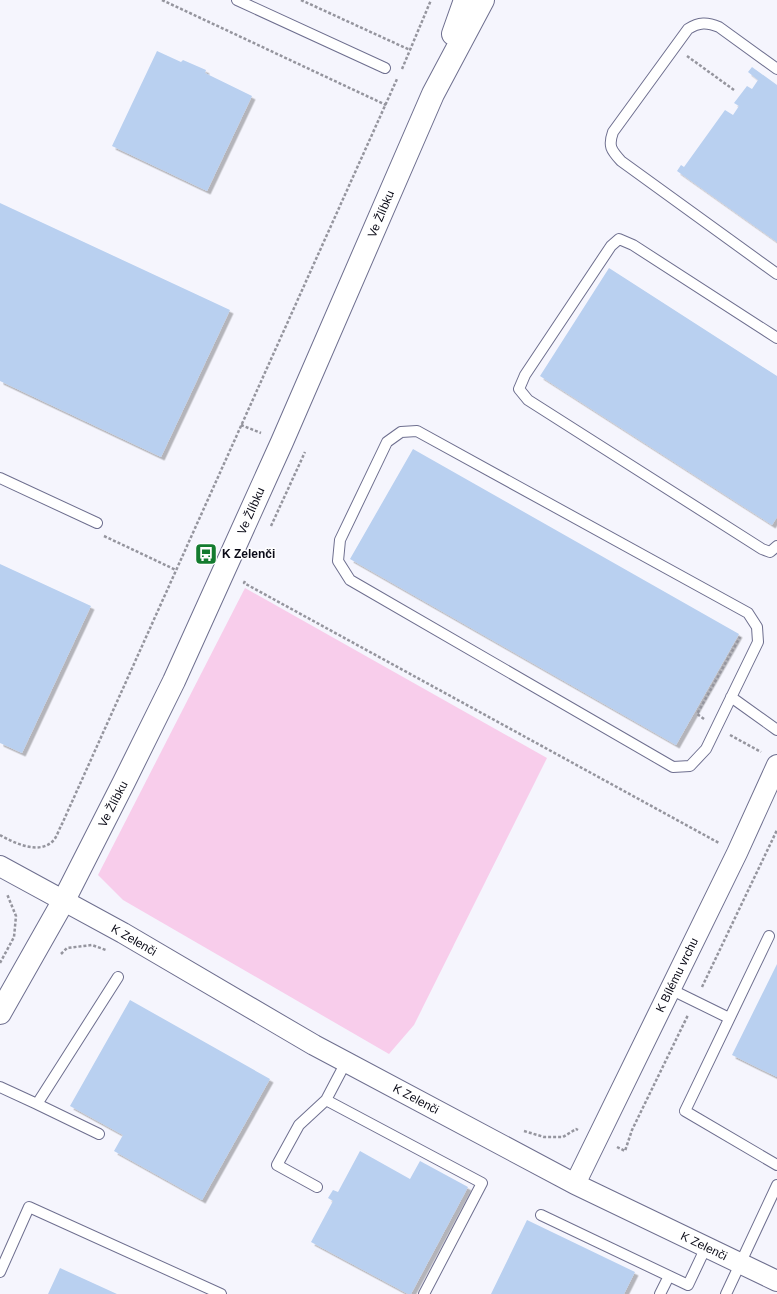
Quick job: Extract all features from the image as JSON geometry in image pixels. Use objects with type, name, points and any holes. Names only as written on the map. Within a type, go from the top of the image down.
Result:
[{"type":"street","points":[[433,94],[465,0]]},
{"type":"street","name":"Ve Žlíbku","points":[[0,1013],[64,900],[174,681],[286,435],[433,94],[484,0]]},
{"type":"street","name":"K Bílému vrchu","points":[[575,1184],[737,853],[777,765]]},
{"type":"street","name":"K Zelenči","points":[[0,866],[124,933],[314,1045],[575,1184],[777,1281]]},
{"type":"lane","points":[[237,0],[385,68]]},
{"type":"lane","points":[[777,69],[712,24],[695,24],[688,29],[613,132],[610,140],[614,153],[621,161],[777,274]]},
{"type":"lane","points":[[777,338],[633,245],[619,239],[611,246],[525,375],[519,389],[528,400],[762,549],[770,552],[777,546]]},
{"type":"lane","points":[[417,431],[748,613],[756,628],[758,642],[731,698],[706,749],[690,766],[673,767],[350,580],[338,561],[340,540],[387,442],[401,432],[417,431]]},
{"type":"lane","points":[[0,478],[97,523]]},
{"type":"lane","points":[[731,698],[777,730]]},
{"type":"lane","points":[[769,936],[685,1111],[777,1165]]},
{"type":"lane","points":[[37,1104],[118,977]]},
{"type":"lane","points":[[670,989],[729,1018]]},
{"type":"lane","points":[[317,1186],[278,1165],[299,1125],[326,1100],[346,1062]]},
{"type":"lane","points":[[0,1087],[99,1134]]},
{"type":"lane","points":[[326,1100],[482,1183],[424,1294]]},
{"type":"lane","points":[[726,1294],[777,1185]]},
{"type":"lane","points":[[0,1272],[29,1207],[221,1294]]},
{"type":"lane","points":[[541,1215],[688,1285],[706,1247]]},
{"type":"lane","points":[[660,1294],[669,1276]]},
{"type":"path","points":[[162,0],[386,105]]},
{"type":"path","points":[[302,0],[410,50]]},
{"type":"path","points":[[401,71],[431,0]]},
{"type":"path","points":[[675,48],[734,90]]},
{"type":"path","points":[[0,835],[8,840],[27,847],[40,848],[53,841],[62,824],[398,78]]},
{"type":"path","points":[[241,425],[263,434]]},
{"type":"path","points":[[268,532],[305,452]]},
{"type":"path","points":[[97,523],[102,535],[176,570]]},
{"type":"path","points":[[248,576],[244,583],[737,853],[760,864]]},
{"type":"path","points":[[517,1129],[544,1137],[563,1137],[576,1129],[625,1151],[632,1130],[777,830]]},
{"type":"path","points":[[0,963],[14,937],[16,916],[7,895],[4,892]]},
{"type":"path","points":[[58,957],[67,948],[92,945],[113,952],[124,933]]},
{"type":"shaded area","points":[[245,588],[547,758],[414,1025],[389,1054],[123,900],[98,875]]},
{"type":"building","points":[[157,51],[181,62],[183,60],[206,70],[205,73],[252,96],[207,191],[112,146]]},
{"type":"building","points":[[752,67],[777,85],[777,242],[677,171],[681,165],[684,167],[725,110],[733,115],[739,106],[734,103],[747,86],[752,89],[758,80],[748,72]]},
{"type":"building","points":[[0,203],[230,310],[161,457],[0,381]]},
{"type":"building","points":[[609,268],[777,376],[777,517],[772,525],[540,376]]},
{"type":"building","points":[[413,449],[739,634],[676,745],[350,559]]},
{"type":"building","points":[[0,564],[91,606],[22,753],[0,743]]},
{"type":"building","points":[[777,964],[777,1077],[732,1055]]},
{"type":"building","points":[[130,1000],[270,1079],[202,1200],[114,1151],[123,1135],[70,1106]]},
{"type":"building","points":[[360,1151],[410,1179],[420,1161],[468,1187],[411,1294],[408,1294],[311,1242],[333,1201],[328,1198],[333,1190],[338,1192]]},
{"type":"building","points":[[527,1220],[635,1272],[624,1294],[491,1294]]},
{"type":"building","points":[[60,1268],[117,1294],[48,1294]]},
{"type":"place","name":"K Zelenči","points":[[206,554]]}]
